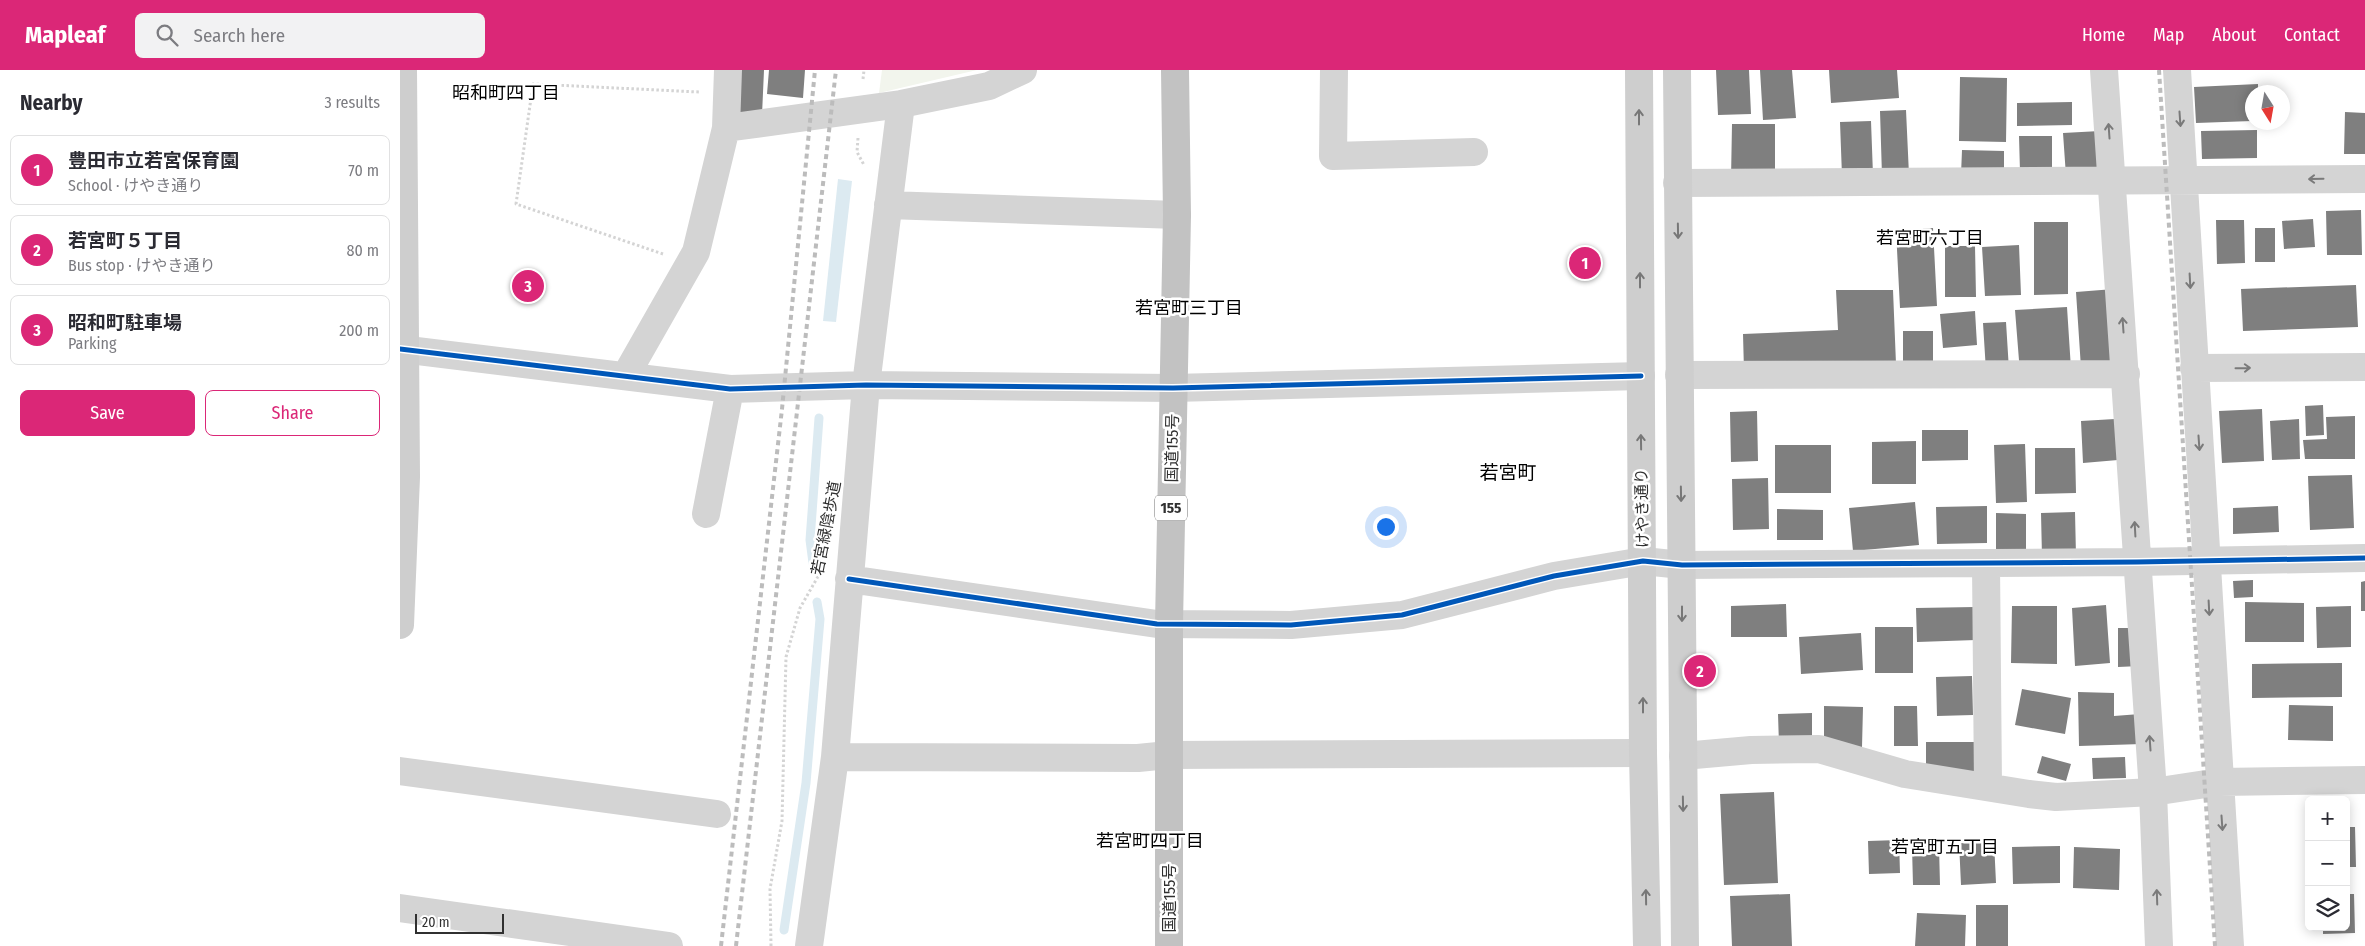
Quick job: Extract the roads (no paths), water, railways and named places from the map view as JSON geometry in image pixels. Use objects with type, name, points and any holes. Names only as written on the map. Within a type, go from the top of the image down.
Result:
[{"type":"highway","name":"国道155号","points":[[1169,946],[1169,624],[1177,215],[1175,70]]},
{"type":"street","points":[[400,624],[403,477],[403,70]]},
{"type":"street","points":[[726,128],[901,104],[989,86],[1023,70]]},
{"type":"street","points":[[1334,70],[1334,156],[1474,152]]},
{"type":"street","name":"けやき通り","points":[[1639,70],[1643,753],[1648,946]]},
{"type":"street","points":[[1677,70],[1685,946]]},
{"type":"street","points":[[2104,70],[2154,792],[2159,946]]},
{"type":"street","points":[[2177,70],[2230,946]]},
{"type":"street","points":[[626,375],[696,252],[726,128],[728,82]]},
{"type":"street","points":[[809,946],[835,757],[866,385],[901,104]]},
{"type":"street","points":[[1678,183],[2365,179]]},
{"type":"street","points":[[888,205],[1177,215]]},
{"type":"street","points":[[402,350],[626,375],[730,389],[866,385],[1173,388],[1640,376]]},
{"type":"street","points":[[2194,368],[2365,367]]},
{"type":"street","points":[[1679,375],[2126,374]]},
{"type":"street","points":[[706,514],[730,389]]},
{"type":"street","points":[[849,578],[1157,624],[1291,625],[1402,615],[1554,576],[1643,561],[1682,565],[1986,564],[2365,558]]},
{"type":"street","points":[[1986,564],[1988,787]]},
{"type":"street","points":[[1683,756],[1751,750],[1819,749],[1905,774],[2056,796],[2154,792],[2220,782],[2365,780]]},
{"type":"street","points":[[835,757],[1138,758],[1168,755],[1643,753]]},
{"type":"street","points":[[400,771],[717,814]]},
{"type":"street","points":[[400,908],[668,946]]},
{"type":"waterway","points":[[813,563],[810,540],[819,418]]},
{"type":"waterway","points":[[784,930],[806,783],[820,619],[817,602]]},
{"type":"railway","points":[[721,946],[782,409],[815,70]]},
{"type":"railway","points":[[736,946],[836,70]]},
{"type":"railway","points":[[2159,70],[2215,946]]},
{"type":"place","name":"豊田市立若宮保育園","points":[[1585,263]]},
{"type":"place","name":"昭和町駐車場","points":[[528,286]]},
{"type":"place","name":"若宮町５丁目","points":[[1700,671]]},
{"type":"district","name":"昭和町四丁目","points":[[506,93]]},
{"type":"district","name":"若宮町六丁目","points":[[1930,238]]},
{"type":"district","name":"若宮町三丁目","points":[[1189,308]]},
{"type":"district","name":"若宮町","points":[[1508,472]]},
{"type":"district","name":"若宮町四丁目","points":[[1150,841]]},
{"type":"district","name":"若宮町五丁目","points":[[1945,847]]}]
